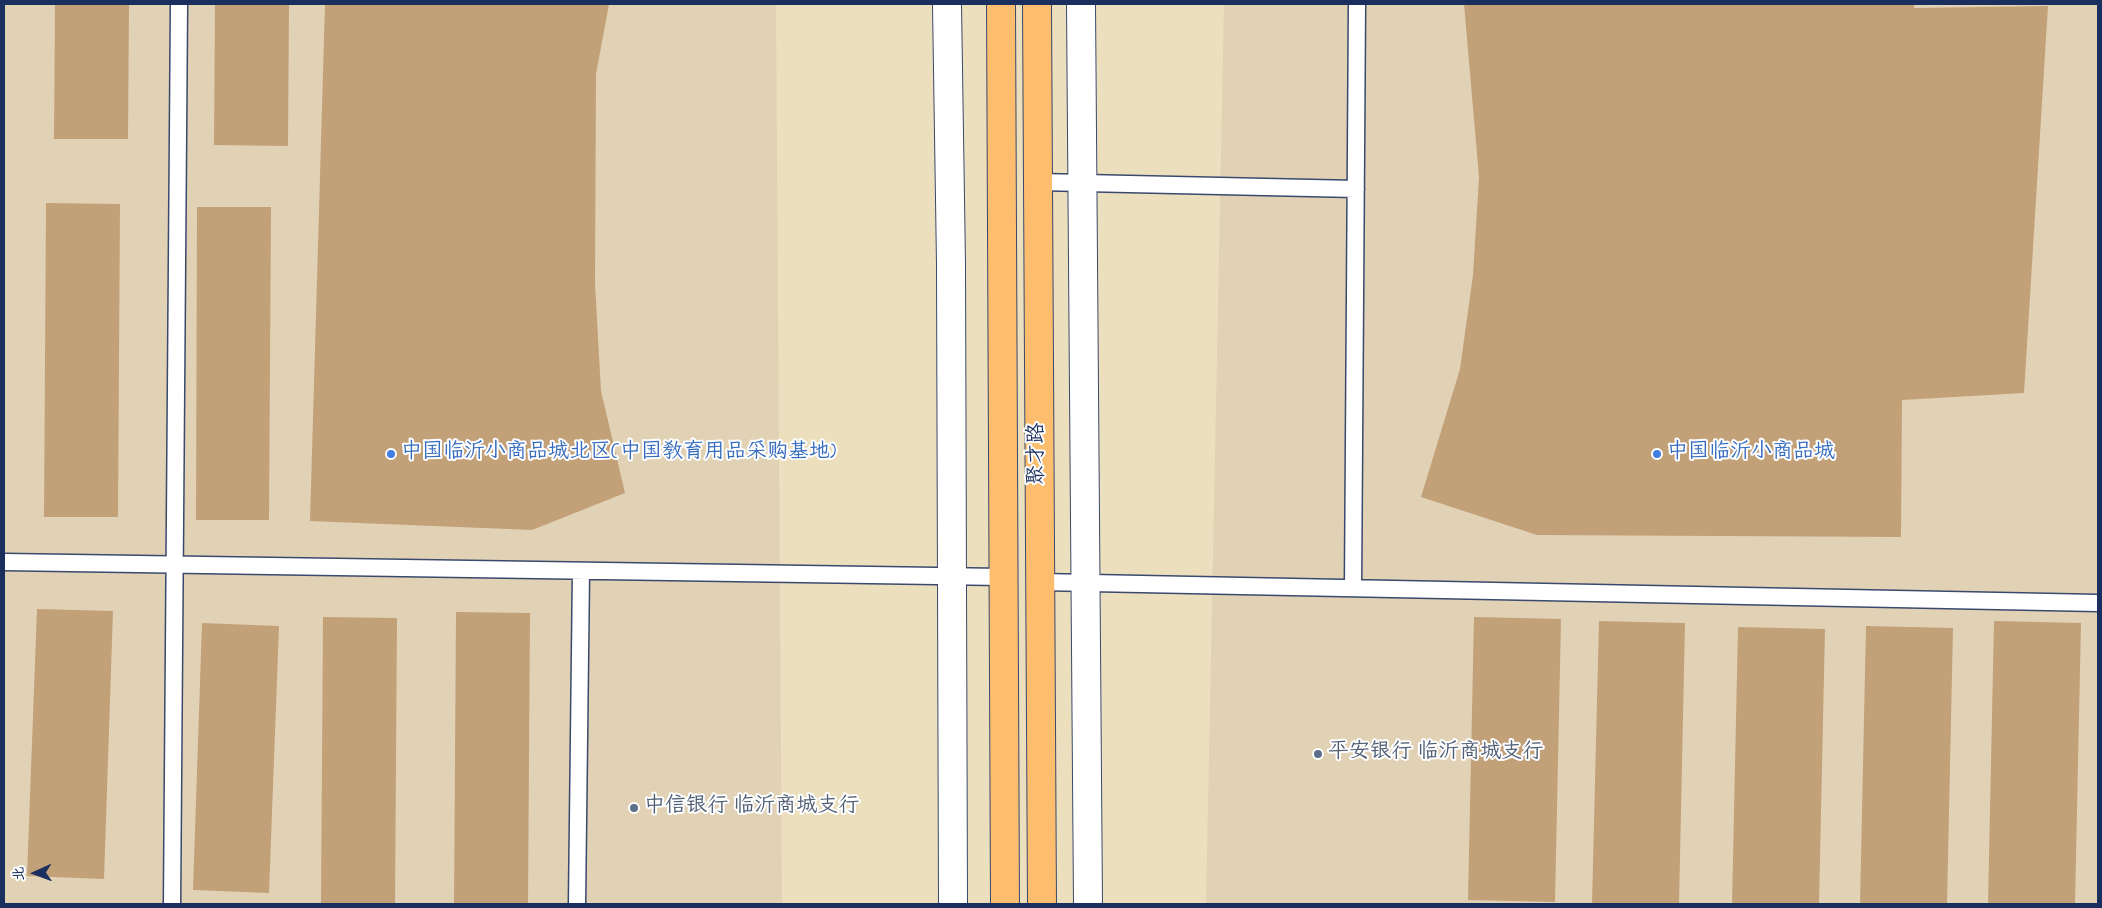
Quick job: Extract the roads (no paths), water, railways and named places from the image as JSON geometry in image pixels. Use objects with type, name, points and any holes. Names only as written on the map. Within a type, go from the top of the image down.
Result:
[{"type":"main road","name":"聚才路","points":[[1000,4],[1005,904]]},
{"type":"main road","name":"聚才路","points":[[1037,4],[1042,904]]},
{"type":"street","points":[[947,4],[951,264],[953,904]]},
{"type":"street","points":[[1081,4],[1088,904]]},
{"type":"lane","points":[[172,904],[179,4]]},
{"type":"lane","points":[[1353,588],[1358,4]]},
{"type":"lane","points":[[1038,182],[1356,189]]},
{"type":"lane","points":[[4,562],[1003,577]]},
{"type":"lane","points":[[578,904],[581,571]]},
{"type":"lane","points":[[1040,582],[2098,603]]},
{"type":"place","name":"中国临沂小商品城北区(中国教育用品采购基地)","points":[[391,454]]},
{"type":"place","name":"中国临沂小商品城","points":[[1657,454]]},
{"type":"place","name":"平安银行 临沂商城支行","points":[[1318,754]]},
{"type":"place","name":"中信银行 临沂商城支行","points":[[634,808]]}]
